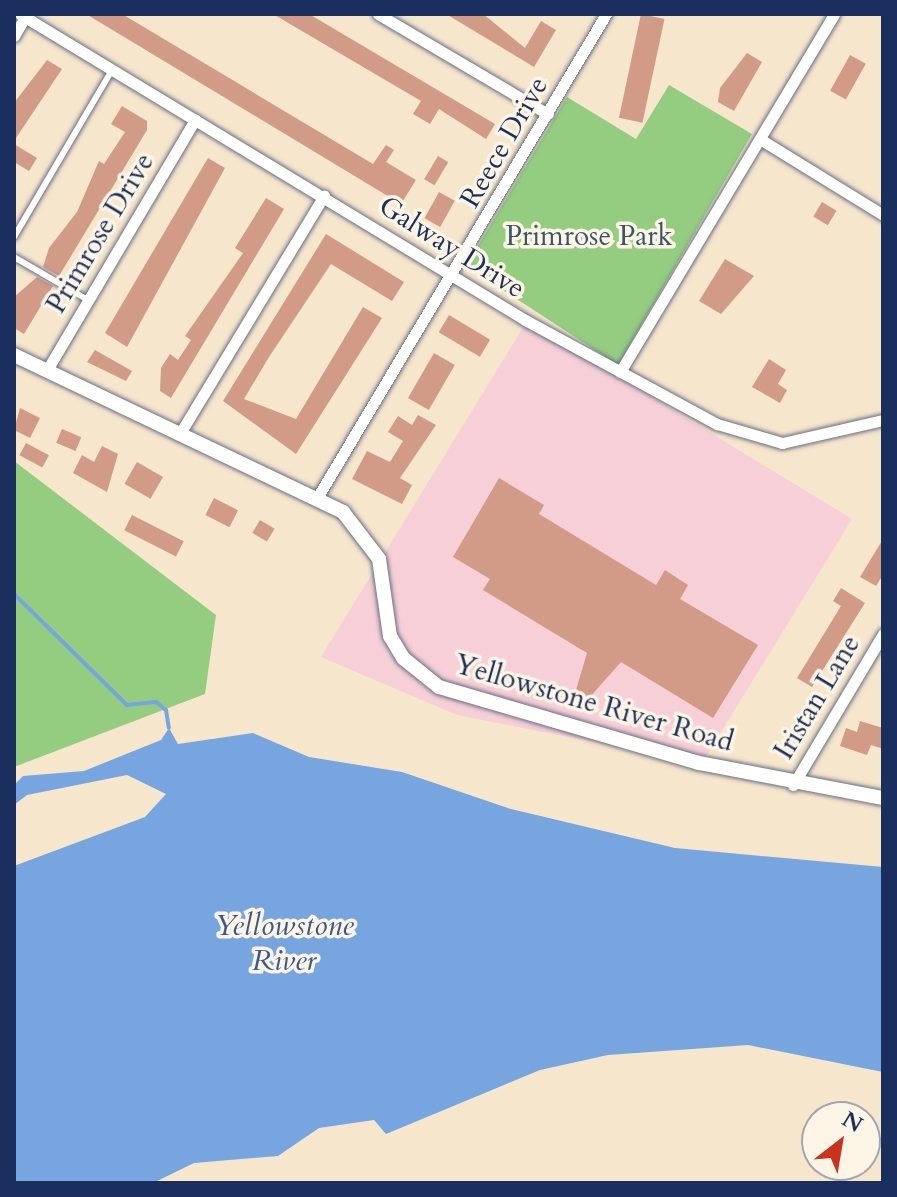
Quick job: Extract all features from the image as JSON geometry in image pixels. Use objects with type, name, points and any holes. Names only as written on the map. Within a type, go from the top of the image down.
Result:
[{"type":"street","points":[[378,14],[548,114]]},
{"type":"street","name":"Reece Drive","points":[[317,498],[454,275],[606,14]]},
{"type":"street","points":[[620,372],[834,14]]},
{"type":"street","points":[[14,36],[22,16]]},
{"type":"street","name":"Galway Drive","points":[[22,16],[454,275],[620,372],[717,424],[782,443],[883,420]]},
{"type":"street","name":"Primrose Drive","points":[[47,370],[195,120]]},
{"type":"street","points":[[760,139],[883,215]]},
{"type":"street","points":[[179,435],[324,196]]},
{"type":"street","name":"Yellowstone River Road","points":[[14,355],[317,498],[366,532],[379,559],[390,636],[403,658],[439,687],[573,730],[793,785],[883,798]]},
{"type":"street","name":"Iristan Lane","points":[[793,785],[883,634]]},
{"type":"lane","points":[[14,237],[112,70]]},
{"type":"lane","points":[[14,257],[88,300]]},
{"type":"shaded area","points":[[527,321],[852,519],[702,763],[457,715],[321,657]]},
{"type":"green space","name":"Primrose Park","points":[[669,85],[752,134],[618,365],[466,266],[567,97],[636,139]]},
{"type":"green space","points":[[14,461],[216,615],[205,694],[14,767]]},
{"type":"water","name":"Yellowstone River","points":[[169,728],[178,744],[253,733],[309,757],[402,772],[511,809],[675,848],[883,867],[883,1072],[748,1045],[608,1055],[540,1070],[386,1134],[374,1120],[319,1128],[278,1156],[194,1163],[153,1183],[14,1183],[14,866],[145,817],[166,794],[127,775],[27,795],[14,805],[14,785],[23,776],[84,771],[161,740]]},
{"type":"building","points":[[86,14],[122,14],[373,164],[386,145],[394,150],[386,162],[416,180],[401,204]]},
{"type":"building","points":[[273,14],[309,14],[495,124],[486,139],[439,109],[430,124],[413,114],[421,101]]},
{"type":"building","points":[[446,14],[483,14],[525,48],[541,21],[556,30],[534,67]]},
{"type":"building","points":[[641,14],[664,19],[642,123],[619,118]]},
{"type":"building","points":[[747,53],[762,62],[734,111],[718,102],[720,88]]},
{"type":"building","points":[[850,55],[866,64],[846,100],[830,91]]},
{"type":"building","points":[[47,60],[62,69],[14,141],[14,103]]},
{"type":"building","points":[[122,106],[147,121],[147,130],[59,276],[43,267],[49,248],[77,212],[99,161],[104,164],[125,132],[111,124]]},
{"type":"building","points":[[14,144],[37,158],[29,171],[14,162]]},
{"type":"building","points":[[438,156],[448,162],[434,185],[424,179]]},
{"type":"building","points":[[208,158],[225,168],[127,347],[105,333]]},
{"type":"building","points":[[439,192],[455,201],[440,227],[424,218]]},
{"type":"building","points":[[266,198],[284,209],[171,398],[160,391],[161,368],[170,354],[178,360],[191,340],[185,336],[243,253],[235,248]]},
{"type":"building","points":[[822,202],[837,211],[828,225],[813,217]]},
{"type":"building","points":[[326,234],[404,282],[392,301],[331,264],[269,357],[244,399],[296,419],[363,307],[382,318],[296,454],[223,401]]},
{"type":"building","points":[[725,259],[754,276],[721,314],[699,301]]},
{"type":"building","points":[[37,277],[53,286],[24,334],[14,328],[14,297]]},
{"type":"building","points":[[449,315],[490,340],[480,357],[439,332]]},
{"type":"building","points":[[95,350],[132,371],[126,381],[87,362]]},
{"type":"building","points":[[434,353],[455,365],[429,410],[408,398]]},
{"type":"building","points":[[769,359],[786,370],[778,384],[787,390],[780,403],[752,387]]},
{"type":"building","points":[[20,408],[40,418],[30,438],[14,430]]},
{"type":"building","points":[[418,415],[436,425],[400,478],[412,485],[402,504],[352,479],[367,451],[390,462],[403,441],[388,432],[398,416],[412,425]]},
{"type":"building","points":[[62,429],[81,437],[75,451],[56,443]]},
{"type":"building","points":[[26,443],[49,455],[42,468],[19,455]]},
{"type":"building","points":[[102,446],[118,454],[107,492],[73,473],[82,455],[94,462]]},
{"type":"building","points":[[137,462],[163,477],[150,499],[125,484]]},
{"type":"building","points":[[499,478],[544,505],[539,514],[656,585],[665,570],[688,585],[680,599],[758,645],[713,718],[621,662],[589,698],[576,690],[587,653],[483,590],[490,579],[453,557]]},
{"type":"building","points":[[214,498],[238,510],[229,527],[205,515]]},
{"type":"building","points":[[132,515],[184,541],[176,556],[124,530]]},
{"type":"building","points":[[260,520],[275,529],[267,542],[252,533]]},
{"type":"building","points":[[883,539],[883,575],[876,586],[860,577]]},
{"type":"building","points":[[841,588],[865,603],[812,687],[797,678],[841,606],[833,601]]},
{"type":"building","points":[[860,721],[883,728],[883,749],[871,745],[867,755],[840,746],[846,728],[857,732]]},
{"type":"waterway","points":[[14,594],[127,705],[156,702],[166,710],[169,728]]}]
